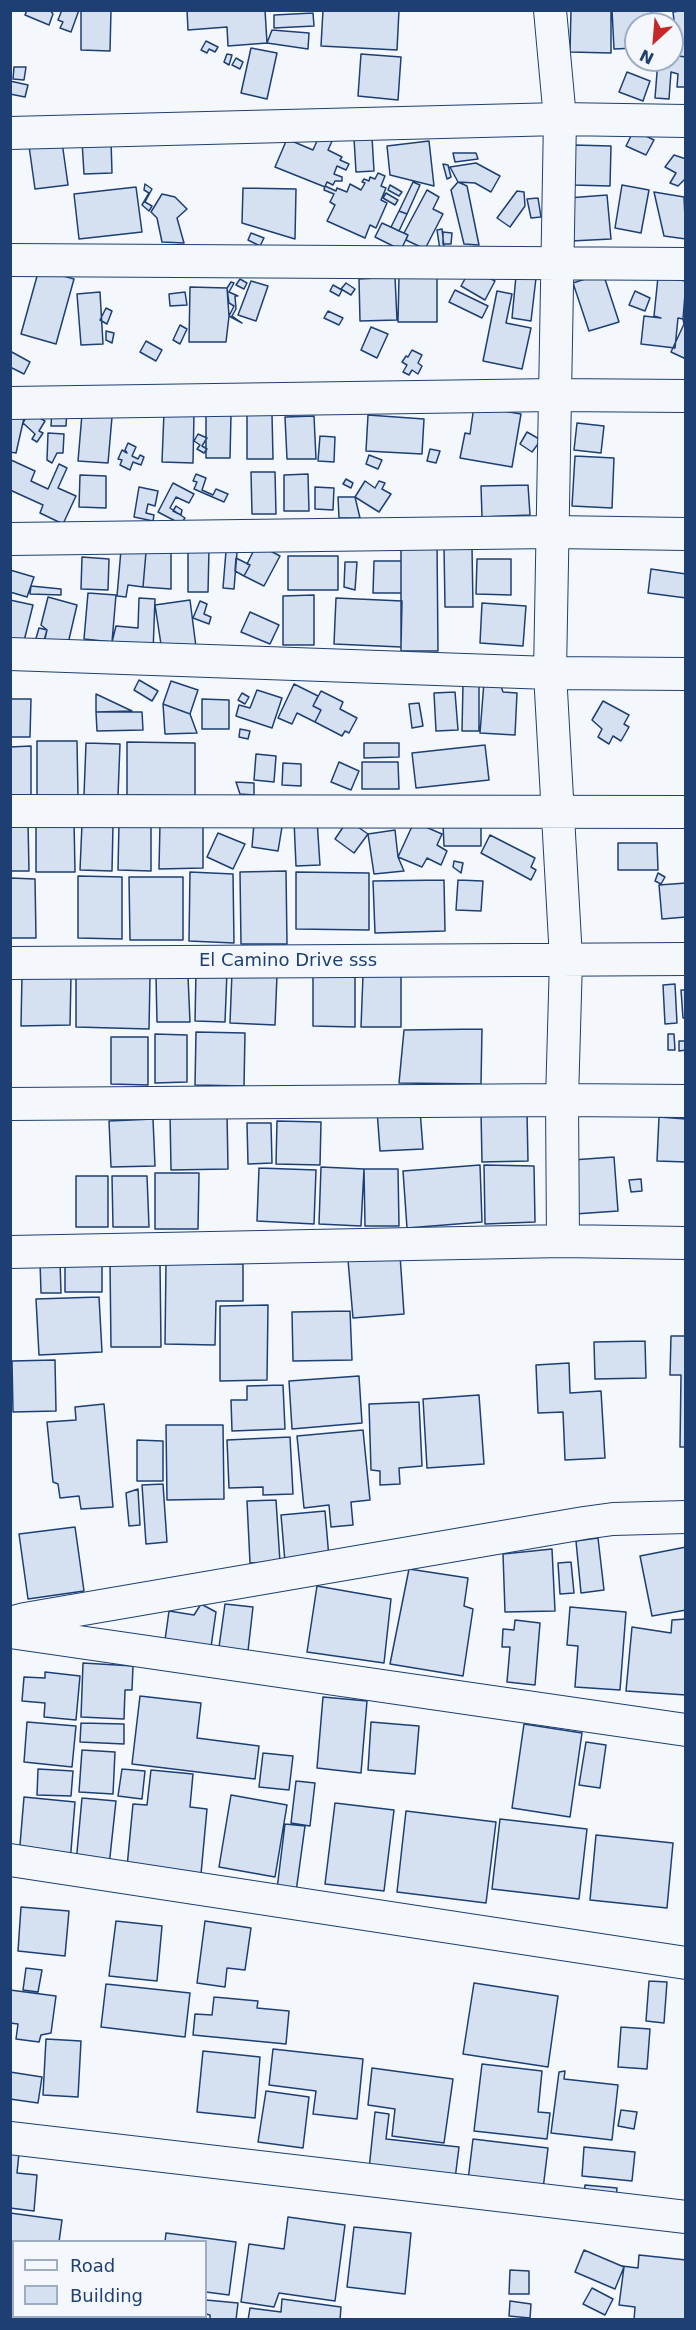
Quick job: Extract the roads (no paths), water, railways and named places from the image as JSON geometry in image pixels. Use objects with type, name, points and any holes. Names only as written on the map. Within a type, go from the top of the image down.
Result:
[{"type":"street","points":[[550,10],[560,119],[550,673],[566,959],[562,1100],[563,1241]]},
{"type":"street","points":[[10,133],[560,119],[686,121]]},
{"type":"street","points":[[10,260],[686,264]]},
{"type":"street","points":[[10,403],[554,395],[686,396]]},
{"type":"street","points":[[10,539],[554,532],[686,534]]},
{"type":"street","points":[[10,654],[550,673],[686,674]]},
{"type":"street","points":[[10,811],[686,812]]},
{"type":"street","name":"El Camino Drive sss","points":[[10,963],[686,959]]},
{"type":"street","points":[[10,1104],[686,1101]]},
{"type":"street","points":[[10,1252],[563,1241],[686,1243]]},
{"type":"street","points":[[10,1623],[25,1618],[613,1519],[686,1517]]},
{"type":"street","points":[[10,1632],[686,1730]]},
{"type":"street","points":[[10,1860],[686,1963]]},
{"type":"street","points":[[10,2138],[686,2217]]}]
